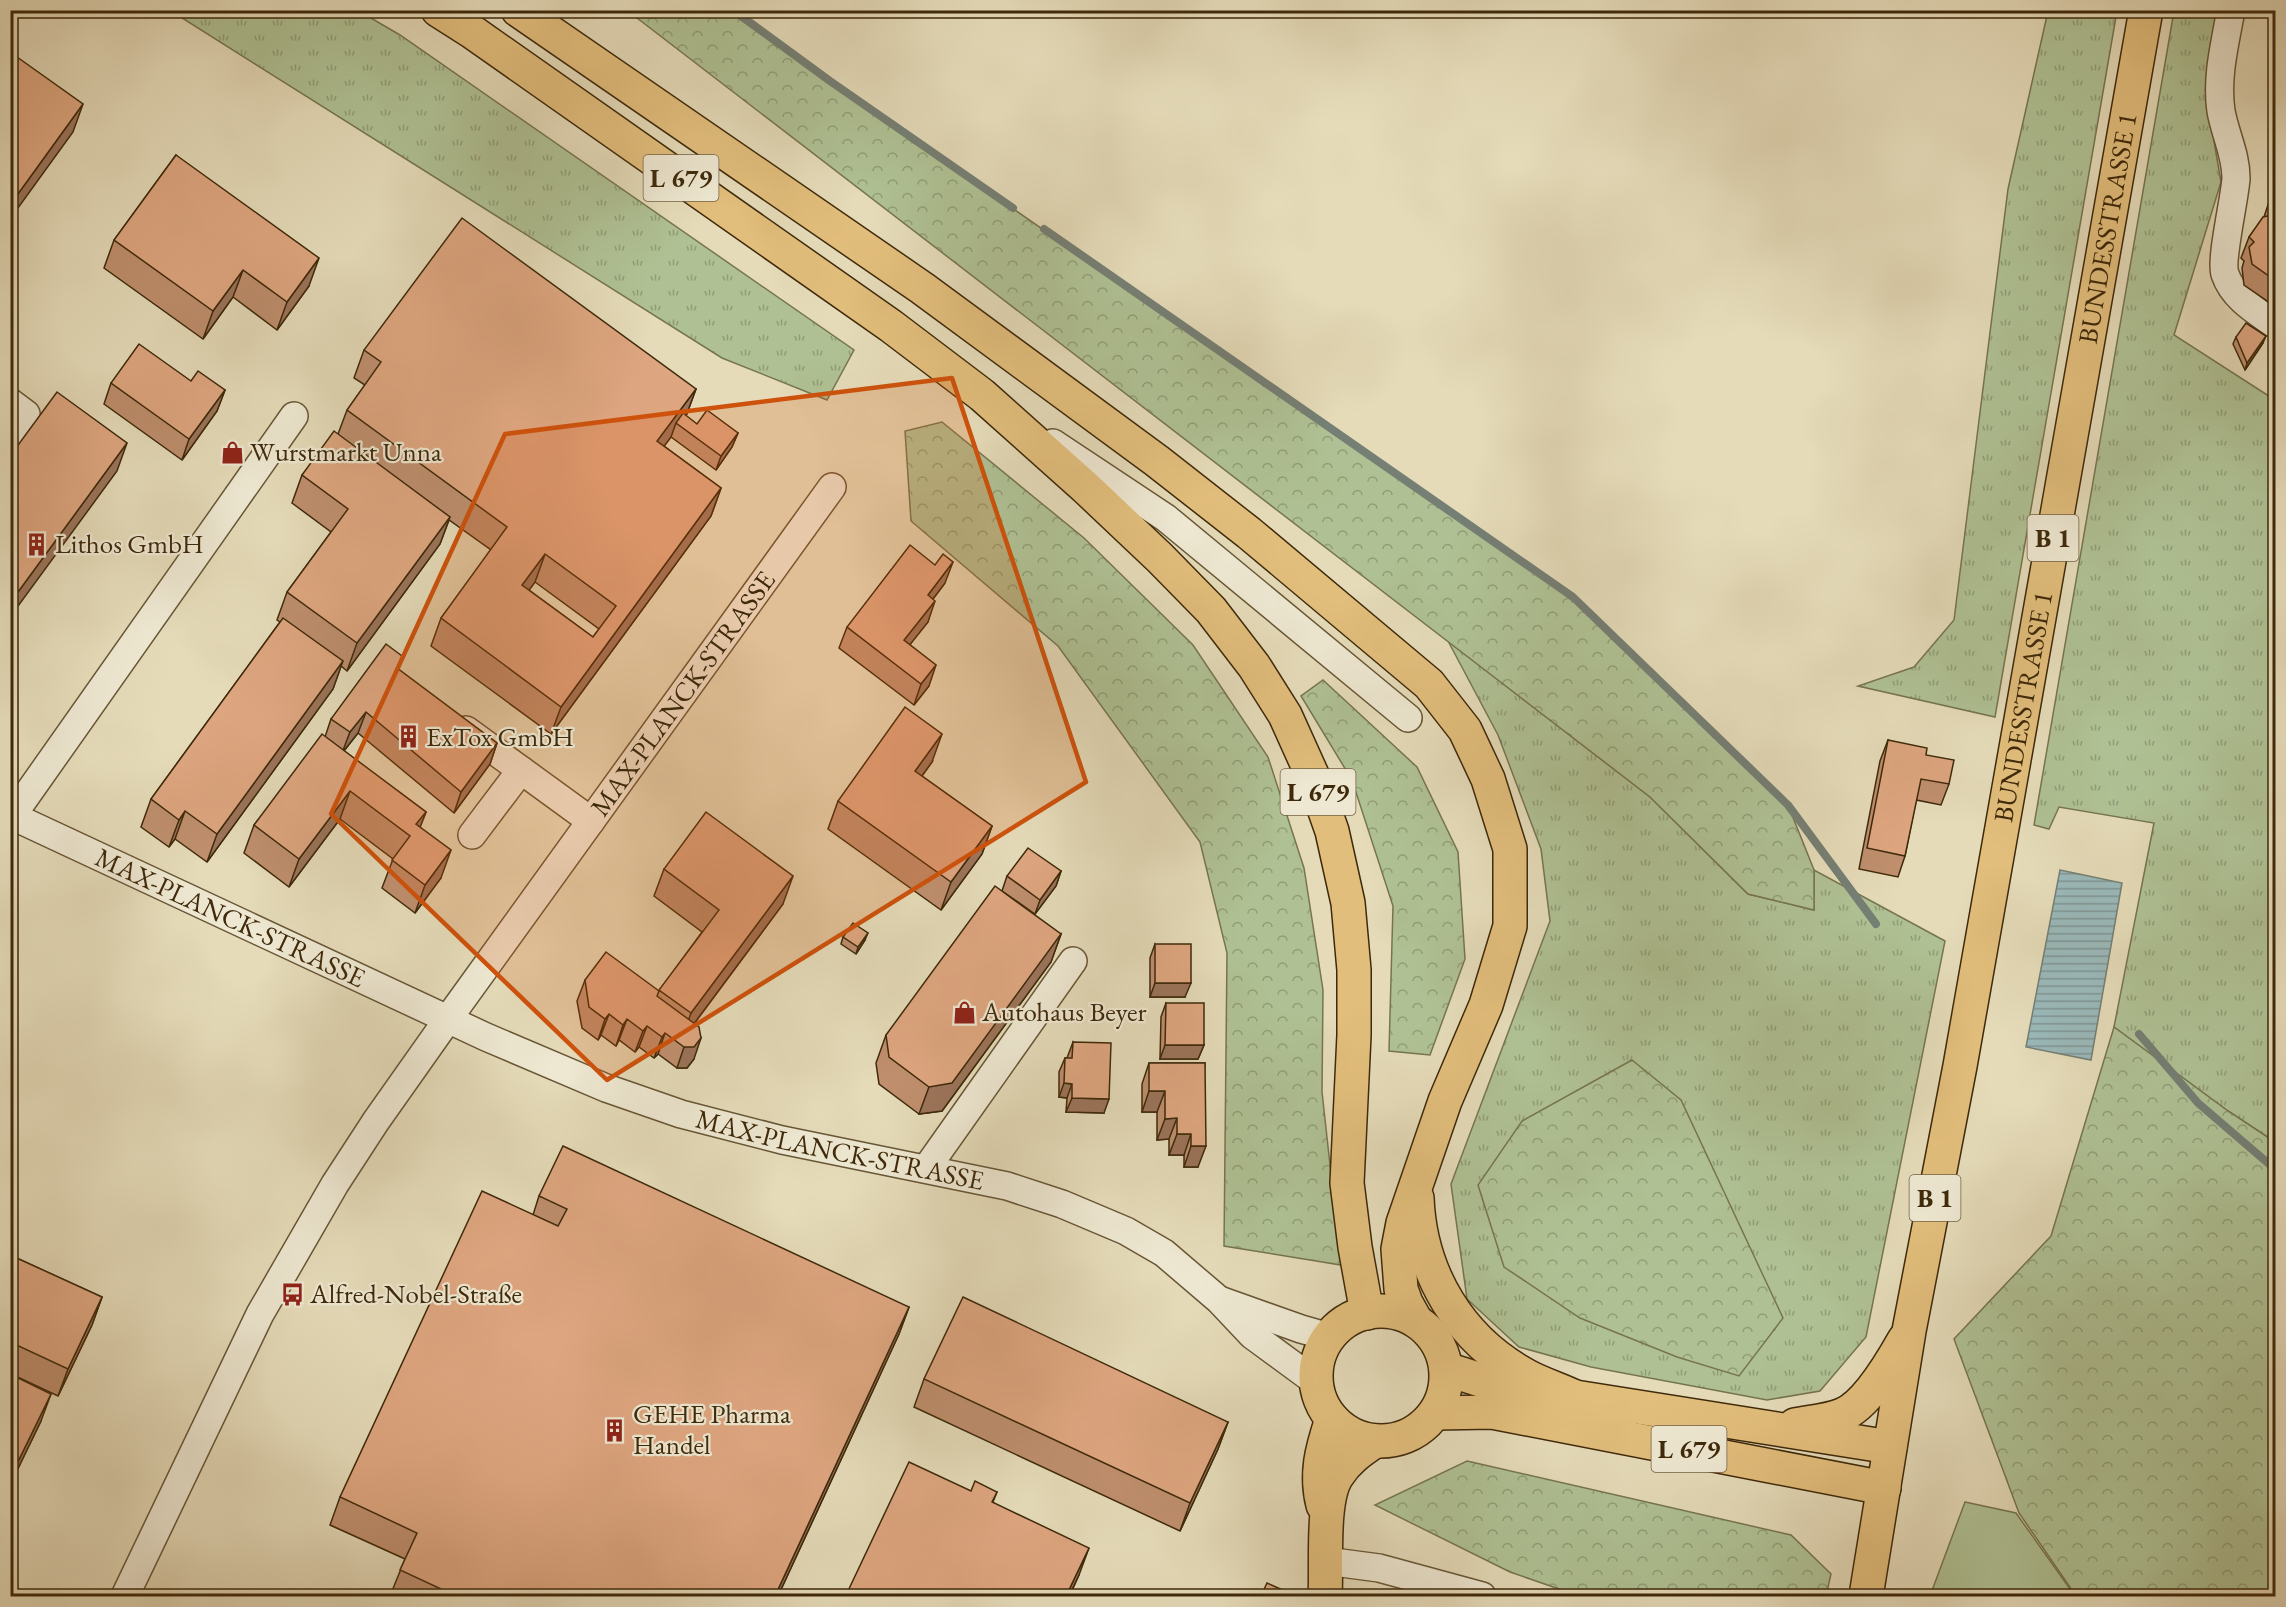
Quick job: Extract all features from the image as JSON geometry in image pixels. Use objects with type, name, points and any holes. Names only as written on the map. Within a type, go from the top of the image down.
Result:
[{"type":"main road","name":"L 679","points":[[438,10],[891,326],[983,396],[1160,558],[1210,610],[1254,666],[1285,716],[1313,777],[1332,831],[1348,903],[1354,969],[1354,1035],[1347,1183],[1355,1247],[1367,1313]]},
{"type":"main road","name":"L 679","points":[[518,10],[1011,351],[1249,533],[1429,684],[1464,730],[1488,779],[1510,849],[1510,926],[1486,1005],[1445,1101],[1403,1223],[1398,1249],[1401,1289],[1416,1321]]},
{"type":"main road","name":"BUNDESSTRASSE 1","points":[[1910,1331],[1960,1066],[2146,10]]},
{"type":"main road","name":"L 679","points":[[1416,1184],[1418,1223],[1423,1241],[1438,1284],[1455,1315],[1484,1346],[1527,1376],[1573,1396]]},
{"type":"main road","points":[[1384,1311],[1400,1314],[1416,1321],[1436,1341],[1446,1369],[1444,1392],[1435,1413],[1419,1429],[1398,1439],[1375,1441],[1352,1435],[1332,1419],[1324,1408],[1316,1382],[1319,1358],[1329,1337],[1353,1317],[1367,1313],[1384,1311]]},
{"type":"main road","name":"B 1","points":[[1771,1430],[1843,1415],[1863,1400],[1890,1364],[1910,1331]]},
{"type":"main road","name":"B 1","points":[[1866,1596],[1910,1331]]},
{"type":"main road","name":"L 679","points":[[1446,1369],[1493,1384],[1771,1430],[1890,1447]]},
{"type":"main road","name":"L 679","points":[[1435,1413],[1492,1412],[1884,1488]]},
{"type":"main road","points":[[1326,1516],[1320,1492],[1318,1464],[1332,1419]]},
{"type":"main road","points":[[1325,1596],[1326,1516],[1335,1478],[1352,1458],[1375,1441]]},
{"type":"street","points":[[2231,10],[2220,75],[2221,111],[2233,147],[2236,178],[2223,271],[2231,289],[2276,325]]},
{"type":"street","points":[[983,396],[1166,518],[1408,718]]},
{"type":"street","points":[[10,402],[26,414],[10,435]]},
{"type":"street","name":"MAX-PLANCK-STRASSE","points":[[294,416],[11,816],[508,1047],[606,1088],[681,1114],[782,1140],[1007,1185],[1062,1204],[1126,1231],[1164,1253],[1219,1300],[1252,1335],[1316,1382]]},
{"type":"street","name":"MAX-PLANCK-STRASSE","points":[[448,1019],[832,487]]},
{"type":"street","points":[[450,718],[591,821]]},
{"type":"street","points":[[472,835],[521,770]]},
{"type":"street","points":[[926,1169],[1073,961]]},
{"type":"street","points":[[125,1596],[260,1314],[335,1184],[376,1120],[448,1019]]},
{"type":"street","name":"MAX-PLANCK-STRASSE","points":[[1219,1300],[1329,1337]]},
{"type":"street","points":[[1326,1561],[1379,1568],[1482,1596]]},
{"type":"highlighted area","points":[[952,378],[1086,782],[607,1080],[331,814],[505,434]]},
{"type":"green space","points":[[171,11],[359,11],[400,35],[854,350],[827,400],[722,358]]},
{"type":"green space","points":[[628,11],[728,11],[1573,597],[1788,805],[1814,870],[1814,910],[1748,894],[1650,797]]},
{"type":"green space","points":[[2048,11],[2117,11],[1995,717],[1858,686],[1914,667],[1954,620],[2008,189]]},
{"type":"green space","points":[[2174,11],[2225,11],[2209,112],[2221,182],[2174,335],[2275,400],[2275,1142],[2228,1111],[2114,1027],[2154,823],[2059,807],[2049,829],[2034,825]]},
{"type":"green space","points":[[942,422],[1084,538],[1193,645],[1268,757],[1304,868],[1323,990],[1322,1092],[1341,1265],[1224,1246],[1227,953],[1200,842],[1058,646],[911,521],[905,431]]},
{"type":"green space","points":[[1448,641],[1650,797],[1748,894],[1814,910],[1814,870],[1945,941],[1866,1337],[1820,1391],[1767,1400],[1591,1367],[1519,1347],[1467,1299],[1451,1184],[1550,921],[1541,849],[1498,735]]},
{"type":"green space","points":[[1323,680],[1417,767],[1458,852],[1465,959],[1430,1055],[1389,1051],[1393,906],[1352,780],[1301,696]]},
{"type":"green space","points":[[2114,1027],[2228,1111],[2275,1142],[2275,1596],[2076,1596],[2019,1513],[1954,1339],[2051,1236]]},
{"type":"green space","points":[[1632,1060],[1681,1100],[1783,1318],[1739,1376],[1677,1357],[1580,1318],[1504,1267],[1478,1185],[1522,1121]]},
{"type":"green space","points":[[1467,1461],[1791,1535],[1831,1574],[1826,1596],[1579,1596],[1510,1572],[1375,1505]]},
{"type":"green space","points":[[1965,1502],[2016,1513],[2075,1596],[1930,1596]]},
{"type":"water","points":[[2060,870],[2122,883],[2091,1060],[2026,1047]]},
{"type":"building","points":[[10,52],[83,104],[10,205]]},
{"type":"building","points":[[176,155],[319,258],[287,302],[243,270],[213,311],[114,240]]},
{"type":"building","points":[[2276,192],[2276,203],[2270,199]]},
{"type":"building","points":[[2272,215],[2276,218],[2276,281],[2252,264],[2249,247],[2254,242],[2249,237],[2263,217]]},
{"type":"building","points":[[462,218],[696,389],[657,441],[721,488],[561,707],[441,618],[507,527],[347,410],[381,362],[364,350]],"holes":[[[545,554],[616,606],[593,637],[522,585]]]},
{"type":"building","points":[[2246,323],[2266,336],[2247,363],[2236,337]]},
{"type":"building","points":[[139,344],[191,381],[198,371],[225,390],[189,439],[111,383]]},
{"type":"building","name":"Lithos GmbH","points":[[57,392],[127,443],[10,603],[10,456]]},
{"type":"building","points":[[707,410],[738,433],[721,456],[676,423],[683,413],[697,424]]},
{"type":"building","points":[[334,431],[450,517],[357,643],[287,592],[348,509],[302,475]]},
{"type":"building","points":[[910,545],[935,565],[943,554],[953,562],[928,595],[935,601],[904,640],[936,665],[921,684],[847,627]]},
{"type":"building","points":[[283,618],[343,661],[217,834],[185,811],[179,820],[151,799]]},
{"type":"building","name":"ExTox GmbH","points":[[386,644],[402,656],[397,668],[497,743],[461,792],[366,712],[350,732],[331,719]]},
{"type":"building","points":[[905,707],[942,734],[915,771],[992,826],[951,882],[838,801]]},
{"type":"building","points":[[322,734],[426,812],[416,824],[451,850],[425,885],[392,860],[410,836],[350,791],[299,859],[254,825]]},
{"type":"building","points":[[1888,740],[1927,748],[1926,755],[1954,760],[1949,784],[1921,779],[1905,856],[1867,848]]},
{"type":"building","points":[[706,812],[793,876],[691,1013],[659,990],[719,910],[664,869]]},
{"type":"building","points":[[1028,848],[1061,871],[1040,900],[1007,876]]},
{"type":"building","name":"Autohaus Beyer","points":[[995,886],[1061,934],[952,1083],[929,1087],[889,1057],[886,1035]]},
{"type":"building","points":[[853,923],[868,933],[858,947],[843,937]]},
{"type":"building","points":[[1155,944],[1191,944],[1191,983],[1155,983]]},
{"type":"building","points":[[606,952],[659,991],[657,996],[699,1027],[701,1038],[694,1047],[684,1047],[665,1033],[662,1037],[647,1026],[643,1031],[627,1019],[623,1025],[609,1014],[605,1019],[589,1007],[585,980]]},
{"type":"building","points":[[1166,1003],[1204,1003],[1204,1045],[1165,1045]]},
{"type":"building","points":[[1073,1042],[1111,1043],[1109,1099],[1072,1098],[1072,1084],[1064,1083],[1065,1058],[1072,1058]]},
{"type":"building","points":[[1149,1063],[1205,1063],[1206,1146],[1191,1146],[1191,1134],[1177,1134],[1177,1118],[1165,1119],[1165,1091],[1149,1091]]},
{"type":"building","name":"GEHE Pharma Handel","points":[[563,1146],[909,1307],[775,1596],[456,1596],[400,1570],[417,1533],[340,1497],[482,1191],[558,1226],[567,1209],[539,1196]]},
{"type":"building","points":[[10,1255],[102,1297],[68,1369],[10,1342]]},
{"type":"building","points":[[963,1297],[1228,1422],[1190,1503],[924,1379]]},
{"type":"building","points":[[10,1374],[51,1394],[10,1478]]},
{"type":"building","points":[[909,1462],[971,1491],[975,1481],[997,1492],[992,1502],[1089,1548],[1067,1594],[1073,1596],[855,1596],[847,1593]]},
{"type":"building","points":[[1267,1583],[1294,1595],[1261,1596]]},
{"type":"waterway","points":[[733,10],[830,81],[1013,208]]},
{"type":"waterway","points":[[1044,229],[1573,597],[1788,805],[1876,924]]},
{"type":"waterway","points":[[2139,1034],[2198,1103],[2276,1170]]},
{"type":"place","name":"Wurstmarkt Unna","points":[[232,452]]},
{"type":"place","name":"Lithos GmbH","points":[[37,544]]},
{"type":"place","name":"ExTox GmbH","points":[[408,737]]},
{"type":"place","name":"Autohaus Beyer","points":[[964,1012]]},
{"type":"place","name":"Alfred-Nobel-Straße","points":[[292,1294]]},
{"type":"place","name":"GEHE Pharma Handel","points":[[615,1430]]}]
